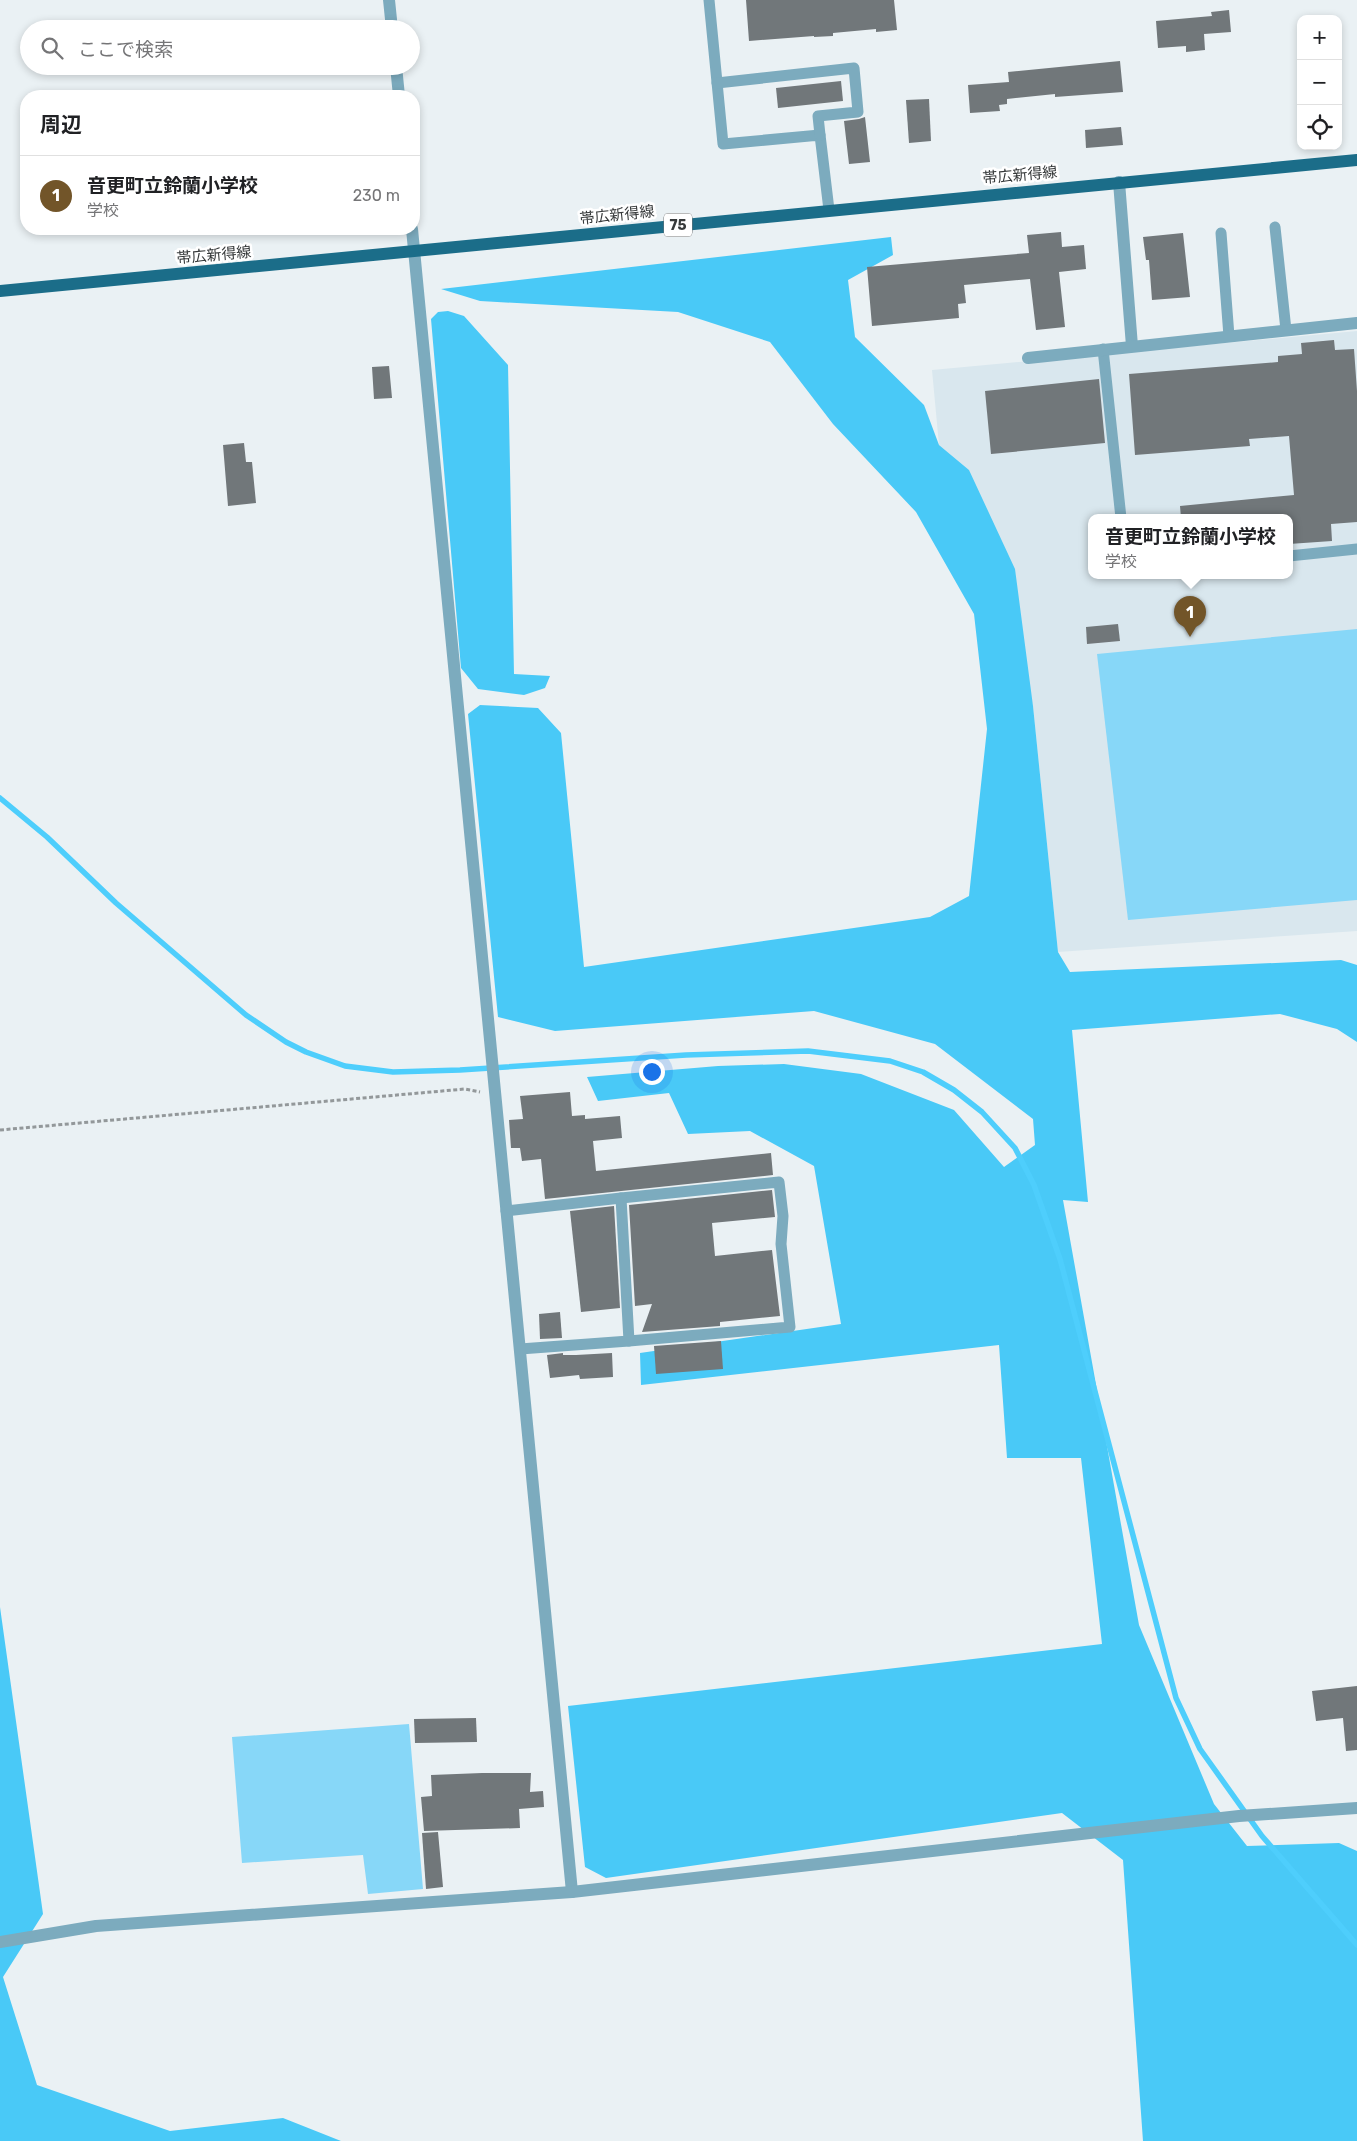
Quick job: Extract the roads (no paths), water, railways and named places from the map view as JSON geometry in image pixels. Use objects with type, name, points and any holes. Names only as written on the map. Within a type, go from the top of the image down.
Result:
[{"type":"main road","name":"帯広新得線","points":[[0,291],[1357,160]]},
{"type":"street","points":[[389,0],[391,20]]},
{"type":"street","points":[[397,75],[398,90]]},
{"type":"street","points":[[1119,182],[1132,346]]},
{"type":"street","points":[[413,235],[572,1892]]},
{"type":"street","points":[[1028,358],[1357,323]]},
{"type":"street","points":[[0,1942],[96,1926],[572,1892],[1239,1816],[1357,1808]]},
{"type":"lane","points":[[709,0],[723,144],[820,135]]},
{"type":"lane","points":[[717,83],[854,68],[858,112],[818,116],[829,210]]},
{"type":"lane","points":[[1274,227],[1286,330]]},
{"type":"lane","points":[[1221,233],[1229,336]]},
{"type":"lane","points":[[1103,349],[1120,514]]},
{"type":"lane","points":[[1293,556],[1357,549]]},
{"type":"lane","points":[[506,1211],[779,1182],[783,1216],[781,1244],[790,1327],[520,1349]]},
{"type":"lane","points":[[620,1198],[629,1340]]},
{"type":"waterway","points":[[0,798],[47,837],[116,903],[246,1015],[286,1042],[306,1052],[345,1066],[393,1072],[460,1070],[686,1055],[808,1051],[890,1061],[923,1072],[954,1090],[982,1112],[1015,1148],[1034,1185],[1060,1259],[1176,1698],[1200,1749],[1262,1836],[1357,1945]]},
{"type":"place","name":"音更町立鈴蘭小学校","points":[[1190,637]]}]
